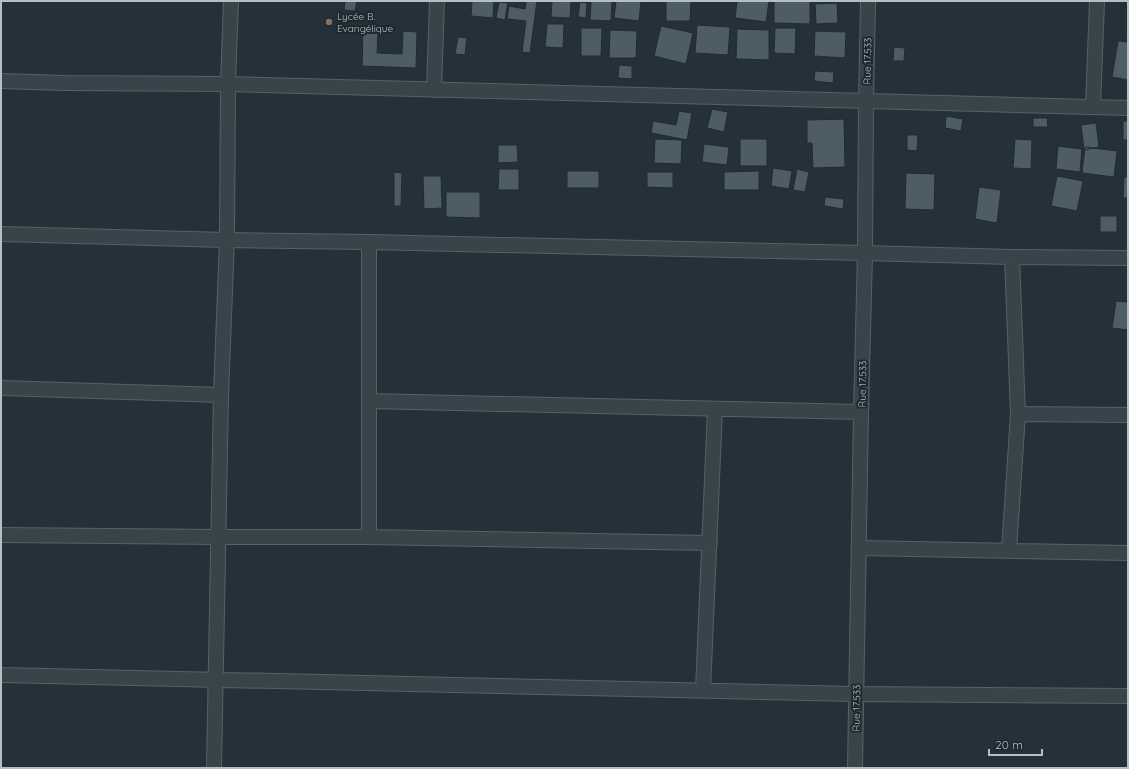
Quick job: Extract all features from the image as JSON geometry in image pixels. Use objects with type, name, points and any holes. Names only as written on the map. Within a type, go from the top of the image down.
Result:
[{"type":"street","points":[[214,768],[221,395],[227,240],[228,84],[231,1]]},
{"type":"street","points":[[434,90],[437,1]]},
{"type":"street","name":"Rue 17.533","points":[[855,768],[865,253],[868,1]]},
{"type":"street","points":[[1093,107],[1097,1]]},
{"type":"street","points":[[1,81],[228,84],[1128,108]]},
{"type":"street","points":[[1,234],[865,253],[1012,258],[1128,258]]},
{"type":"street","points":[[369,242],[369,537]]},
{"type":"street","points":[[1009,550],[1018,414],[1012,258]]},
{"type":"street","points":[[1,388],[221,395]]},
{"type":"street","points":[[369,401],[861,412]]},
{"type":"street","points":[[703,690],[715,408]]},
{"type":"street","points":[[1018,414],[1128,415]]},
{"type":"street","points":[[1,535],[369,537],[710,543]]},
{"type":"street","points":[[859,548],[1128,553]]},
{"type":"street","points":[[1,675],[856,694],[1128,696]]},
{"type":"building","points":[[345,1],[357,1],[355,11],[344,10]]},
{"type":"building","points":[[472,1],[494,1],[493,18],[471,16]]},
{"type":"building","points":[[526,1],[537,1],[530,53],[522,52],[526,21],[507,19],[509,6],[525,9]]},
{"type":"building","points":[[552,1],[571,1],[570,18],[551,17]]},
{"type":"building","points":[[591,1],[612,1],[611,21],[590,20]]},
{"type":"building","points":[[616,1],[641,1],[639,21],[614,18]]},
{"type":"building","points":[[666,1],[691,1],[690,21],[666,21]]},
{"type":"building","points":[[737,1],[769,1],[766,22],[735,18]]},
{"type":"building","points":[[774,1],[810,1],[810,24],[774,23]]},
{"type":"building","points":[[499,2],[508,3],[505,20],[496,18]]},
{"type":"building","points":[[580,2],[587,3],[586,18],[578,17]]},
{"type":"building","points":[[837,3],[838,23],[816,24],[815,4]]},
{"type":"building","points":[[1128,7],[1128,29],[1127,29]]},
{"type":"building","points":[[547,24],[564,24],[563,48],[545,47]]},
{"type":"building","points":[[697,25],[730,27],[728,55],[695,53]]},
{"type":"building","points":[[661,26],[693,33],[686,64],[654,56]]},
{"type":"building","points":[[581,28],[602,28],[601,56],[581,56]]},
{"type":"building","points":[[775,28],[796,28],[795,54],[774,53]]},
{"type":"building","points":[[737,29],[769,30],[769,60],[736,59]]},
{"type":"building","points":[[610,30],[637,31],[636,58],[609,58]]},
{"type":"building","points":[[363,31],[378,31],[377,53],[402,54],[403,31],[417,32],[416,68],[362,66]]},
{"type":"building","points":[[815,31],[846,32],[845,58],[814,56]]},
{"type":"building","points":[[458,37],[467,38],[465,55],[455,54]]},
{"type":"building","points":[[1118,41],[1128,42],[1128,80],[1112,77]]},
{"type":"building","points":[[894,47],[905,48],[904,61],[893,61]]},
{"type":"building","points":[[619,65],[632,66],[632,79],[618,78]]},
{"type":"building","points":[[815,71],[834,72],[833,83],[814,81]]},
{"type":"building","points":[[712,109],[728,112],[724,132],[707,128]]},
{"type":"building","points":[[679,111],[692,113],[687,140],[651,133],[653,121],[676,125]]},
{"type":"building","points":[[946,116],[963,119],[961,131],[945,128]]},
{"type":"building","points":[[1033,118],[1047,118],[1048,127],[1033,127]]},
{"type":"building","points":[[844,119],[845,167],[813,168],[812,143],[807,143],[807,120]]},
{"type":"building","points":[[1123,121],[1128,121],[1128,140],[1123,140]]},
{"type":"building","points":[[1096,123],[1099,147],[1084,150],[1081,125]]},
{"type":"building","points":[[907,135],[918,135],[917,151],[907,150]]},
{"type":"building","points":[[655,139],[682,140],[681,164],[654,163]]},
{"type":"building","points":[[740,139],[767,139],[767,166],[740,166]]},
{"type":"building","points":[[1015,139],[1032,140],[1031,169],[1013,168]]},
{"type":"building","points":[[704,144],[729,147],[727,165],[702,162]]},
{"type":"building","points":[[498,145],[517,145],[518,162],[498,163]]},
{"type":"building","points":[[1058,146],[1082,149],[1080,172],[1056,169]]},
{"type":"building","points":[[1085,147],[1117,151],[1114,177],[1082,173]]},
{"type":"building","points":[[773,168],[792,171],[789,189],[771,186]]},
{"type":"building","points":[[499,169],[519,169],[519,190],[498,190]]},
{"type":"building","points":[[797,169],[809,172],[805,192],[793,190]]},
{"type":"building","points":[[567,171],[599,171],[599,188],[567,188]]},
{"type":"building","points":[[759,171],[759,190],[724,190],[724,172]]},
{"type":"building","points":[[394,172],[402,173],[401,206],[394,206]]},
{"type":"building","points":[[647,172],[673,172],[673,188],[647,187]]},
{"type":"building","points":[[906,173],[935,174],[934,210],[905,209]]},
{"type":"building","points":[[423,176],[441,176],[442,208],[424,209]]},
{"type":"building","points":[[1057,176],[1083,181],[1077,211],[1051,206]]},
{"type":"building","points":[[1124,177],[1128,177],[1128,198],[1123,198]]},
{"type":"building","points":[[979,187],[1001,190],[997,223],[975,219]]},
{"type":"building","points":[[446,192],[480,192],[480,218],[446,217]]},
{"type":"building","points":[[825,197],[844,199],[843,209],[824,206]]},
{"type":"building","points":[[1100,216],[1117,216],[1117,232],[1100,232]]},
{"type":"building","points":[[1116,301],[1128,302],[1128,330],[1112,328]]},
{"type":"place","name":"Lycée B. Evangélique","points":[[329,22]]}]
